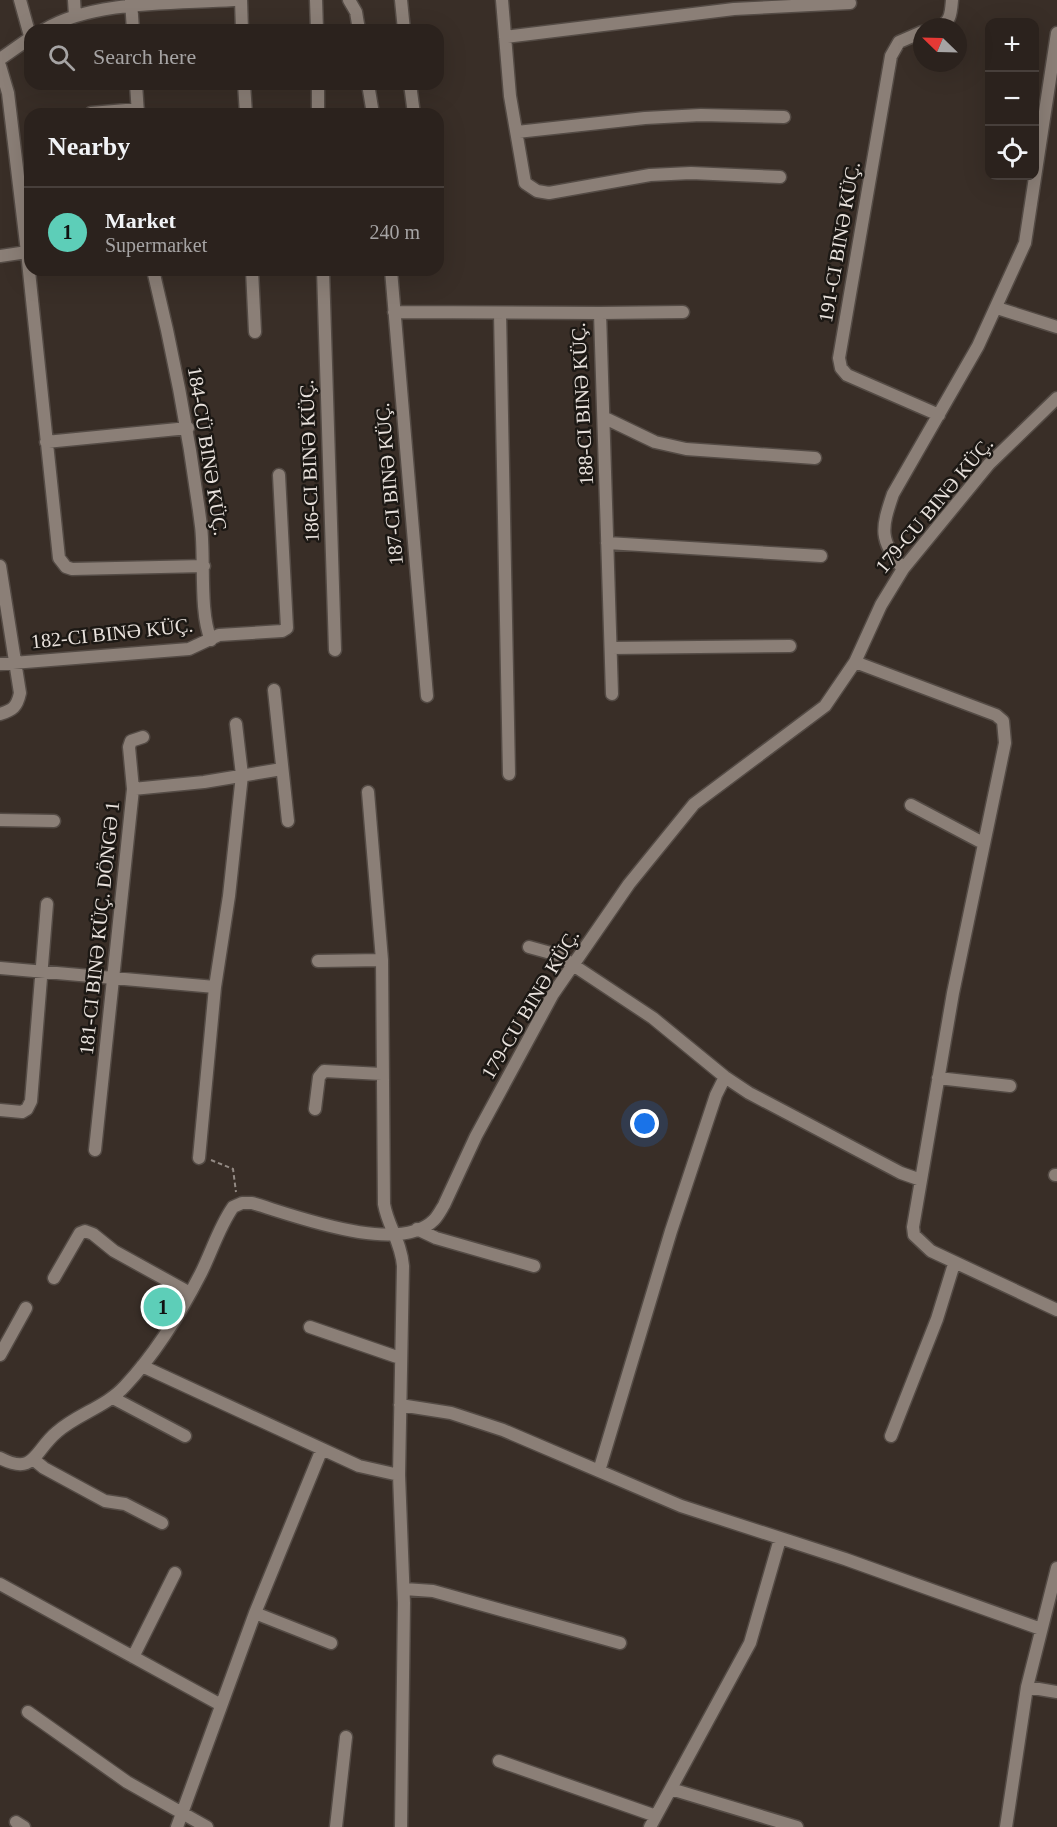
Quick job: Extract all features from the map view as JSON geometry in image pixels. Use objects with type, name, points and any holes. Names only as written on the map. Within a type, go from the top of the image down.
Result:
[{"type":"street","points":[[20,0],[26,24]]},
{"type":"street","points":[[74,0],[75,16]]},
{"type":"street","points":[[57,24],[75,16],[131,4],[233,0]]},
{"type":"street","points":[[241,0],[242,24]]},
{"type":"street","points":[[316,0],[317,24]]},
{"type":"street","points":[[349,0],[356,12],[358,24]]},
{"type":"street","points":[[401,0],[403,24]]},
{"type":"street","points":[[502,0],[525,183],[537,191],[549,193],[650,175],[690,173],[780,177]]},
{"type":"street","points":[[948,18],[951,14],[952,0]]},
{"type":"street","points":[[505,37],[734,9],[850,3]]},
{"type":"street","points":[[131,4],[133,24]]},
{"type":"street","points":[[903,569],[885,543],[888,510],[893,494],[997,308],[1025,243],[1057,33]]},
{"type":"street","name":"191-CI BINƏ KÜÇ.","points":[[913,36],[899,42],[891,56],[839,358],[841,368],[847,375],[939,415]]},
{"type":"street","points":[[0,59],[24,41]]},
{"type":"street","points":[[0,66],[8,93],[24,227]]},
{"type":"street","points":[[136,90],[138,108]]},
{"type":"street","points":[[244,90],[246,108]]},
{"type":"street","points":[[318,90],[318,108]]},
{"type":"street","points":[[369,90],[372,108]]},
{"type":"street","points":[[412,90],[413,108]]},
{"type":"street","points":[[517,132],[645,118],[701,115],[784,117]]},
{"type":"street","points":[[0,256],[24,252]]},
{"type":"street","points":[[29,276],[59,558],[66,567],[72,569],[204,566]]},
{"type":"street","name":"184-CÜ BINƏ KÜÇ.","points":[[154,276],[188,428],[204,566],[206,621],[211,640]]},
{"type":"street","points":[[252,276],[255,332]]},
{"type":"street","points":[[323,276],[335,650]]},
{"type":"street","points":[[391,276],[427,696]]},
{"type":"street","points":[[997,308],[1057,327]]},
{"type":"street","name":"188-CI BINƏ KÜÇ.","points":[[394,312],[600,313],[612,694]]},
{"type":"street","points":[[501,312],[509,774]]},
{"type":"street","points":[[600,313],[683,312]]},
{"type":"street","name":"179-CU BINƏ KÜÇ.","points":[[242,1203],[362,1234],[395,1235],[417,1229],[433,1221],[444,1205],[501,1088],[573,965],[629,884],[683,815],[825,706],[855,662],[881,604],[903,569],[989,464],[1057,398]]},
{"type":"street","points":[[605,418],[655,442],[686,449],[815,458]]},
{"type":"street","points":[[46,442],[188,428]]},
{"type":"street","name":"182-CI BINƏ KÜÇ.","points":[[0,664],[189,649],[232,633],[282,631],[287,628],[279,475]]},
{"type":"street","points":[[608,543],[821,556]]},
{"type":"street","points":[[0,566],[17,662],[18,700],[12,711],[0,714]]},
{"type":"street","points":[[611,648],[790,646]]},
{"type":"street","points":[[855,662],[996,715],[1003,722],[1005,743],[983,843],[938,1078],[913,1227],[914,1235],[931,1251],[954,1264],[1057,1310]]},
{"type":"street","points":[[274,690],[288,821]]},
{"type":"street","points":[[199,1158],[215,987],[229,896],[242,775],[236,724]]},
{"type":"street","points":[[133,789],[129,747],[131,741],[143,737]]},
{"type":"street","name":"181-CI BINƏ KÜÇ. DÖNGƏ 1","points":[[95,1150],[133,789],[204,782],[282,769]]},
{"type":"street","points":[[368,792],[382,960],[384,1204],[386,1216],[400,1243],[403,1266],[399,1475],[404,1589],[401,1827]]},
{"type":"street","points":[[911,805],[983,843]]},
{"type":"street","points":[[0,820],[54,821]]},
{"type":"street","points":[[0,1110],[22,1112],[27,1109],[31,1101],[47,904]]},
{"type":"street","points":[[529,947],[558,955],[653,1018],[725,1077],[782,1111],[901,1173],[921,1180]]},
{"type":"street","points":[[318,961],[382,960]]},
{"type":"street","points":[[0,968],[215,987]]},
{"type":"street","points":[[315,1109],[319,1077],[324,1071],[382,1074]]},
{"type":"street","points":[[599,1471],[671,1231],[716,1095],[725,1077]]},
{"type":"street","points":[[938,1078],[1010,1086]]},
{"type":"street","points":[[0,1458],[20,1466],[33,1459],[57,1432],[113,1398],[142,1366],[190,1293],[227,1216],[233,1207],[242,1203]]},
{"type":"street","points":[[417,1229],[436,1238],[534,1266]]},
{"type":"street","points":[[54,1278],[80,1233],[85,1231],[93,1234],[114,1251],[190,1293]]},
{"type":"street","points":[[891,1436],[937,1319],[954,1264]]},
{"type":"street","points":[[0,1355],[26,1308]]},
{"type":"street","points":[[310,1327],[400,1358]]},
{"type":"street","points":[[142,1366],[359,1466],[399,1475]]},
{"type":"street","points":[[113,1398],[185,1436]]},
{"type":"street","points":[[400,1405],[462,1416],[503,1430],[681,1506],[845,1559],[1041,1629]]},
{"type":"street","points":[[177,1827],[255,1613],[322,1449]]},
{"type":"street","points":[[33,1459],[44,1468],[105,1501],[117,1501],[162,1522]]},
{"type":"street","points":[[499,1761],[653,1822],[750,1643],[780,1539]]},
{"type":"street","points":[[1006,1827],[1027,1687],[1057,1568]]},
{"type":"street","points":[[133,1656],[175,1573]]},
{"type":"street","points":[[0,1584],[221,1704]]},
{"type":"street","points":[[404,1589],[433,1591],[620,1643]]},
{"type":"street","points":[[255,1613],[331,1643]]},
{"type":"street","points":[[1027,1687],[1057,1692]]},
{"type":"street","points":[[28,1712],[127,1782],[207,1827]]},
{"type":"street","points":[[336,1827],[346,1737]]},
{"type":"street","points":[[671,1789],[797,1827]]},
{"type":"path","points":[[199,1158],[218,1161],[233,1169],[235,1189],[242,1203]]},
{"type":"place","name":"Market","points":[[163,1307]]}]
